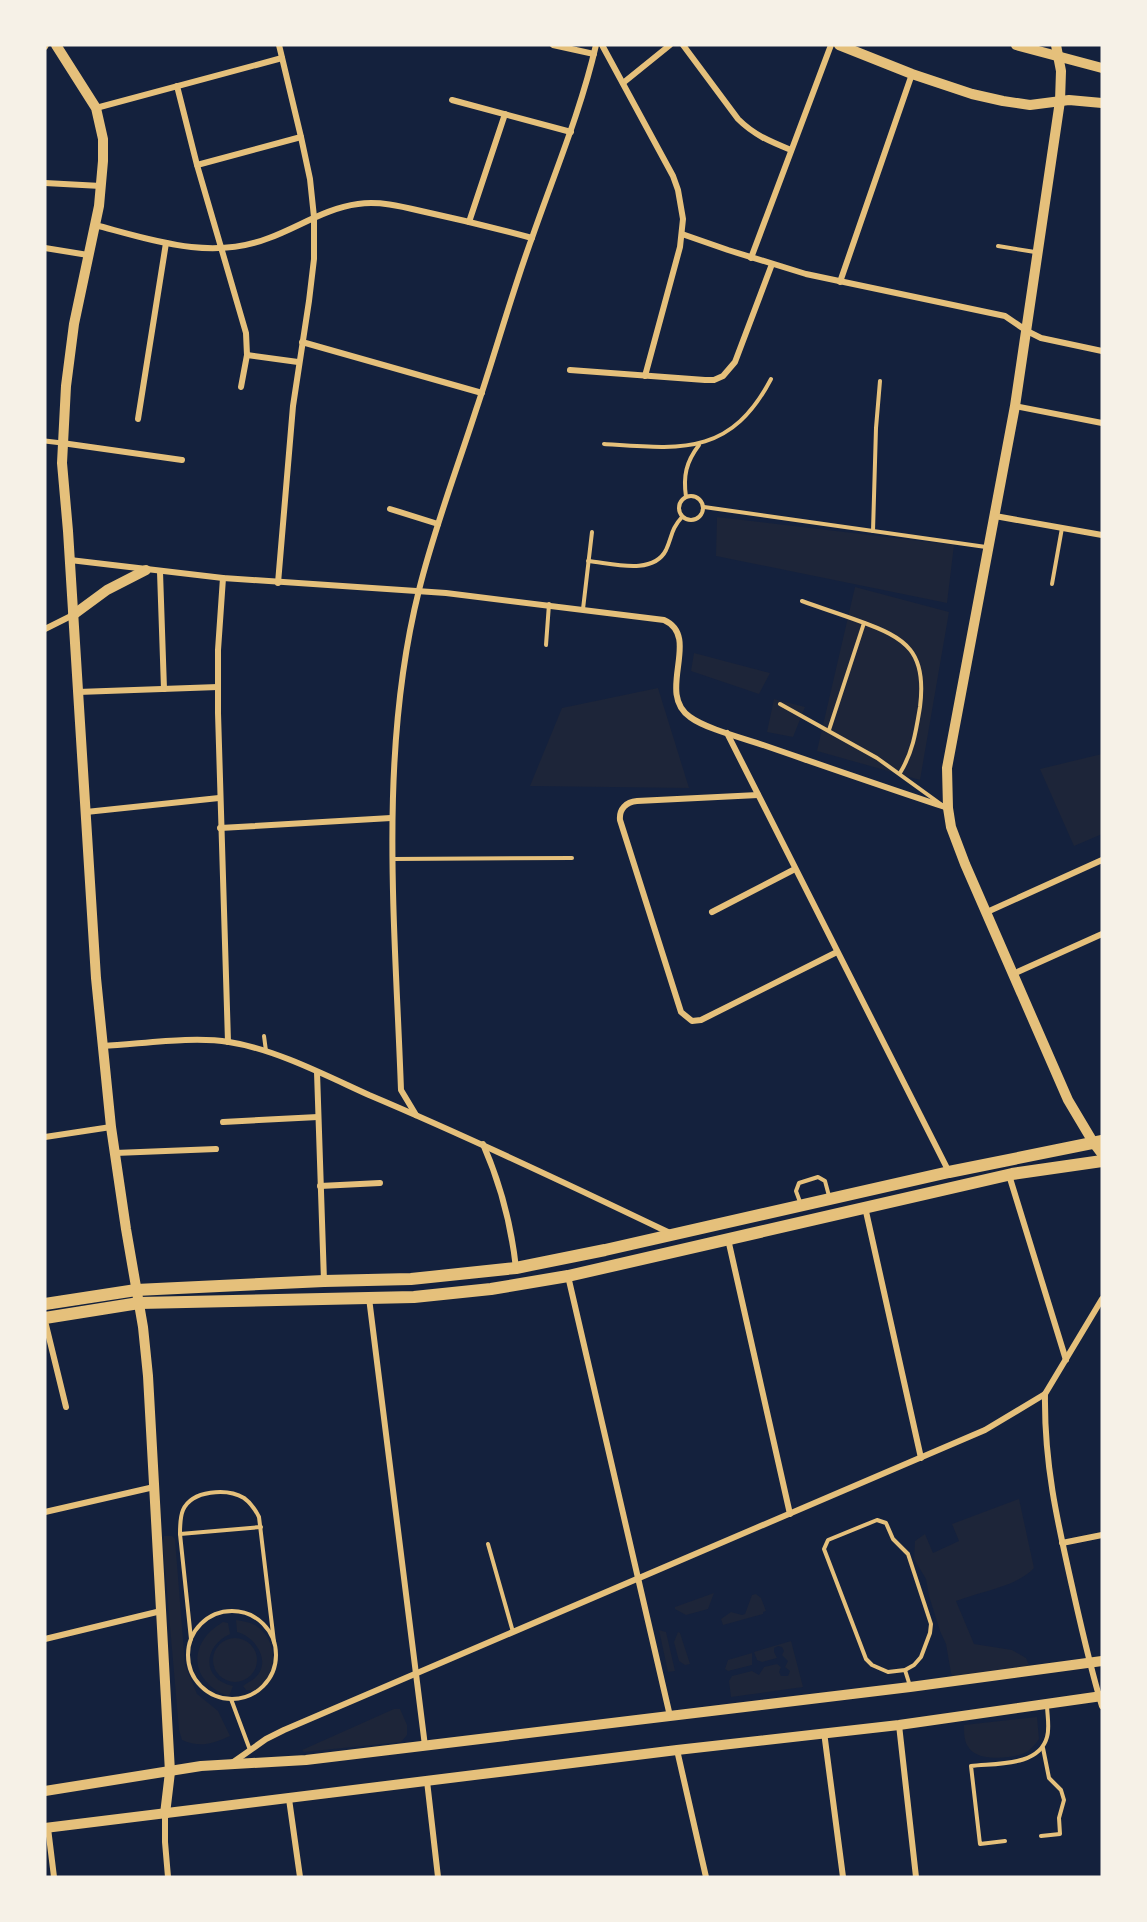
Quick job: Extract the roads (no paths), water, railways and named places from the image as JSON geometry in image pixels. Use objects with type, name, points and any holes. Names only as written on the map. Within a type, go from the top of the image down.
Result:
[{"type":"main road","points":[[45,1304],[136,1290],[411,1279],[516,1268],[576,1257],[949,1172],[1097,1142]]},
{"type":"main road","points":[[45,1319],[139,1303],[452,1294],[568,1276],[1009,1175],[1102,1161]]},
{"type":"street","points":[[56,45],[96,108],[103,139],[102,186],[70,346],[62,443],[92,928],[111,1128],[146,1351],[170,1772],[165,1814],[168,1877]]},
{"type":"street","points":[[278,583],[284,495],[298,362],[314,259],[314,217],[310,179],[279,45]]},
{"type":"street","points":[[553,45],[594,54]]},
{"type":"street","points":[[416,1115],[400,1090],[391,818],[399,704],[418,591],[532,238],[571,132],[596,45]]},
{"type":"street","points":[[602,45],[678,190],[682,212],[682,234],[645,376]]},
{"type":"street","points":[[623,83],[670,45]]},
{"type":"street","points":[[683,45],[742,124],[758,136],[791,150]]},
{"type":"street","points":[[751,258],[831,45]]},
{"type":"street","points":[[839,45],[912,74],[972,94],[1003,101],[1030,105],[1080,100],[1102,103]]},
{"type":"street","points":[[1016,45],[1058,50],[1102,68]]},
{"type":"street","points":[[1058,50],[1061,71],[1060,101],[1039,253],[1015,406],[947,768],[948,808],[957,845],[1068,1100],[1097,1142],[1102,1154]]},
{"type":"street","points":[[96,108],[282,58]]},
{"type":"street","points":[[840,282],[912,74]]},
{"type":"street","points":[[177,86],[197,165],[243,322],[247,355],[242,387]]},
{"type":"street","points":[[452,100],[571,132]]},
{"type":"street","points":[[469,222],[505,114]]},
{"type":"street","points":[[197,165],[301,137]]},
{"type":"street","points":[[45,183],[102,186]]},
{"type":"street","points":[[95,225],[193,248],[221,248],[267,239],[336,208],[382,203],[532,238]]},
{"type":"street","points":[[682,234],[751,258],[840,282],[1005,316],[1041,338],[1102,351]]},
{"type":"street","points":[[138,419],[166,243]]},
{"type":"street","points":[[45,248],[88,255]]},
{"type":"street","points":[[570,370],[714,380],[730,370],[735,362],[772,264]]},
{"type":"street","points":[[302,342],[482,393]]},
{"type":"street","points":[[247,355],[298,362]]},
{"type":"street","points":[[1015,406],[1102,423]]},
{"type":"street","points":[[45,441],[182,460]]},
{"type":"street","points":[[390,509],[438,524]]},
{"type":"street","points":[[995,516],[1102,535]]},
{"type":"street","points":[[70,560],[160,572],[278,583],[418,591],[549,604],[656,618],[670,622],[680,639],[676,698],[681,709],[690,717],[726,732],[948,808]]},
{"type":"street","points":[[45,629],[73,615],[107,590],[146,570]]},
{"type":"street","points":[[160,572],[164,689]]},
{"type":"street","points":[[223,578],[218,650],[219,798],[228,1042]]},
{"type":"street","points":[[78,692],[218,687]]},
{"type":"street","points":[[726,732],[949,1172]]},
{"type":"street","points":[[758,795],[637,801],[627,803],[621,810],[620,820],[681,1012],[692,1021],[701,1020],[837,952]]},
{"type":"street","points":[[86,812],[219,798]]},
{"type":"street","points":[[220,828],[391,818]]},
{"type":"street","points":[[987,912],[1102,860]]},
{"type":"street","points":[[712,912],[795,869]]},
{"type":"street","points":[[1014,974],[1102,934]]},
{"type":"street","points":[[103,1046],[200,1040],[228,1042],[266,1052],[483,1144],[673,1235]]},
{"type":"street","points":[[317,1072],[324,1281]]},
{"type":"street","points":[[223,1122],[318,1118]]},
{"type":"street","points":[[45,1137],[111,1128]]},
{"type":"street","points":[[483,1144],[506,1204],[513,1235],[516,1268]]},
{"type":"street","points":[[115,1153],[216,1149]]},
{"type":"street","points":[[1009,1175],[1066,1360]]},
{"type":"street","points":[[321,1186],[380,1183]]},
{"type":"street","points":[[865,1208],[921,1458]]},
{"type":"street","points":[[728,1239],[790,1514]]},
{"type":"street","points":[[568,1276],[670,1716]]},
{"type":"street","points":[[369,1298],[425,1746]]},
{"type":"street","points":[[232,1764],[249,1750],[284,1730],[985,1430],[1045,1394],[1102,1299]]},
{"type":"street","points":[[45,1319],[66,1407]]},
{"type":"street","points":[[54,1877],[47,1828],[825,1732],[899,1725],[1047,1703],[1101,1699],[1062,1543],[1048,1469],[1044,1432],[1045,1394]]},
{"type":"street","points":[[45,1512],[154,1487]]},
{"type":"street","points":[[1062,1543],[1102,1535]]},
{"type":"street","points":[[45,1639],[161,1611]]},
{"type":"street","points":[[45,1791],[232,1764],[306,1760],[425,1746],[910,1687],[1102,1661]]},
{"type":"street","points":[[899,1725],[916,1877]]},
{"type":"street","points":[[825,1732],[843,1877]]},
{"type":"street","points":[[677,1750],[706,1877]]},
{"type":"street","points":[[427,1781],[438,1877]]},
{"type":"street","points":[[289,1799],[300,1877]]},
{"type":"lane","points":[[998,246],[1039,253]]},
{"type":"lane","points":[[604,444],[669,448],[700,444],[718,437],[742,419],[762,397],[771,379]]},
{"type":"lane","points":[[873,531],[875,446],[880,381]]},
{"type":"lane","points":[[682,517],[679,506],[686,497],[684,483],[686,469],[691,456],[700,444]]},
{"type":"lane","points":[[682,517],[693,521],[703,513],[704,507],[698,498],[686,497]]},
{"type":"lane","points":[[704,507],[989,547]]},
{"type":"lane","points":[[588,561],[640,566],[650,564],[659,559],[666,550],[671,531],[682,517]]},
{"type":"lane","points":[[1052,584],[1062,528]]},
{"type":"lane","points":[[583,609],[592,532]]},
{"type":"lane","points":[[802,601],[883,629],[899,638],[912,651],[920,668],[922,686],[916,732],[910,753],[900,773]]},
{"type":"lane","points":[[546,645],[549,604]]},
{"type":"lane","points":[[830,730],[864,623]]},
{"type":"lane","points":[[780,704],[830,730],[900,773],[948,808]]},
{"type":"lane","points":[[392,860],[572,858]]},
{"type":"lane","points":[[264,1036],[266,1052]]},
{"type":"lane","points":[[801,1206],[796,1191],[797,1185],[800,1181],[818,1177],[825,1181],[830,1200]]},
{"type":"lane","points":[[191,1640],[180,1534],[183,1510],[188,1503],[203,1495],[224,1492],[242,1497],[249,1502],[259,1516],[276,1654],[275,1666],[271,1677],[254,1694],[231,1699],[208,1692],[199,1684],[189,1663],[188,1651],[197,1629],[205,1620],[227,1611],[239,1612],[261,1622],[269,1631],[274,1642]]},
{"type":"lane","points":[[876,1520],[885,1523],[893,1539],[908,1554],[931,1624],[928,1641],[921,1657],[905,1670],[888,1672],[879,1670],[866,1659],[824,1553],[824,1546],[828,1540],[876,1520]]},
{"type":"lane","points":[[180,1534],[261,1527]]},
{"type":"lane","points":[[488,1544],[513,1632]]},
{"type":"lane","points":[[905,1670],[910,1687]]},
{"type":"lane","points":[[231,1699],[249,1750]]},
{"type":"lane","points":[[1005,1841],[980,1844],[972,1766],[1021,1761],[1042,1747],[1048,1735],[1047,1703]]},
{"type":"lane","points":[[1041,1836],[1060,1834],[1059,1818],[1064,1800],[1061,1790],[1050,1781],[1042,1747]]}]
